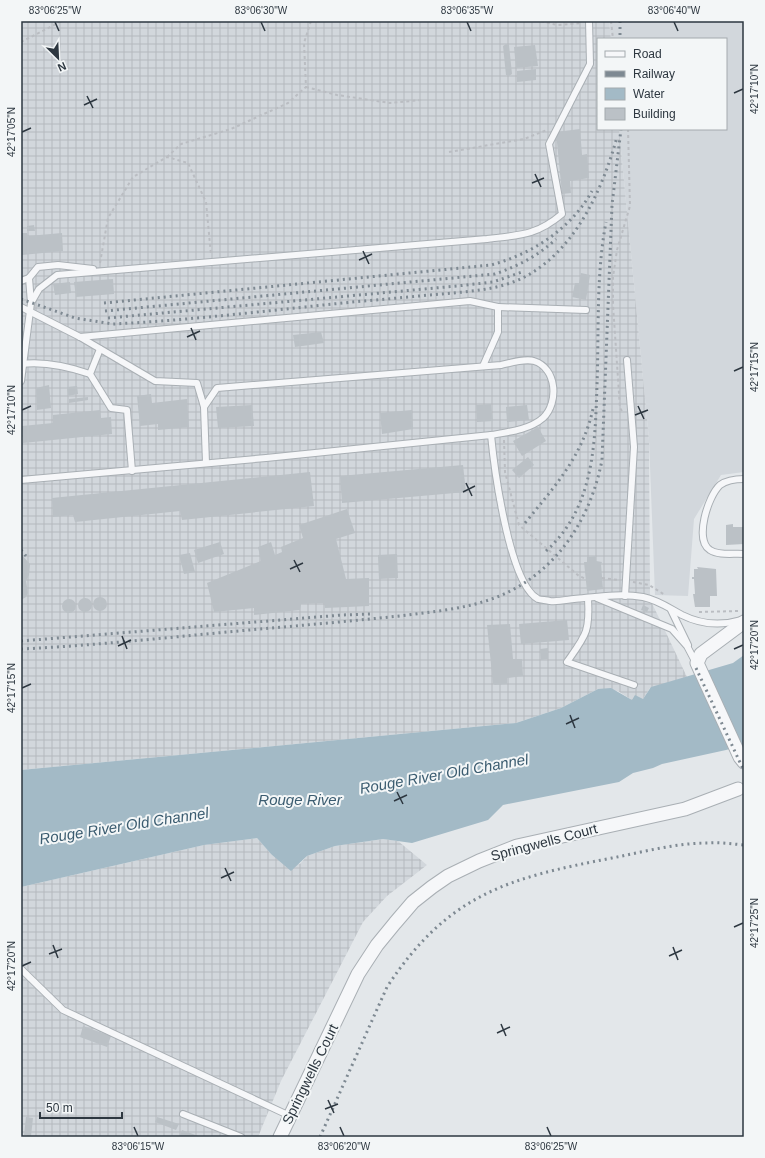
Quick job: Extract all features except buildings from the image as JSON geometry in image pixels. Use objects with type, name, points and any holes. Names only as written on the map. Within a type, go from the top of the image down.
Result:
[{"type":"street","points":[[742,760],[696,662],[699,656],[743,616]]},
{"type":"street","name":"Springwells Court","points":[[280,1137],[358,974],[377,945],[395,923],[413,902],[432,887],[448,876],[479,860],[517,846],[574,832],[685,809],[738,789]]},
{"type":"lane","points":[[21,381],[31,303],[39,290],[57,275],[531,234],[562,214],[549,144],[590,64],[589,22]]},
{"type":"lane","points":[[21,281],[29,278],[38,267],[58,265],[108,271]]},
{"type":"lane","points":[[29,278],[31,303]]},
{"type":"lane","points":[[80,337],[470,301],[498,307],[586,310]]},
{"type":"lane","points":[[21,307],[80,337],[155,381],[197,383],[204,408],[206,463]]},
{"type":"lane","points":[[483,366],[498,332],[498,307]]},
{"type":"lane","points":[[90,374],[100,349]]},
{"type":"lane","points":[[21,480],[132,471],[491,435],[517,430],[543,417],[549,409],[554,397],[554,385],[549,372],[541,364],[533,360],[483,366],[217,388],[204,408]]},
{"type":"lane","points":[[625,596],[634,447],[627,360]]},
{"type":"lane","points":[[22,364],[66,365],[90,374],[111,408],[127,410],[132,471]]},
{"type":"lane","points":[[491,435],[496,478],[502,508],[518,569],[528,589],[538,598],[551,601],[625,596],[650,599],[695,620],[713,624],[730,623],[744,618]]},
{"type":"lane","points":[[744,479],[729,480],[720,485],[711,500],[702,532],[704,542],[709,550],[715,553],[744,554]]},
{"type":"lane","points":[[596,597],[666,625],[682,639],[696,662]]},
{"type":"lane","points":[[588,598],[590,622],[586,632],[567,662],[634,685]]},
{"type":"lane","points":[[670,609],[682,630],[696,662]]},
{"type":"lane","points":[[21,968],[63,1010],[290,1116]]},
{"type":"lane","points":[[183,1114],[241,1137]]},
{"type":"path","points":[[21,42],[62,21]]},
{"type":"path","points":[[306,87],[304,44],[311,21]]},
{"type":"path","points":[[541,21],[557,25],[589,22]]},
{"type":"path","points":[[611,21],[613,38]]},
{"type":"path","points":[[306,87],[336,95],[390,103],[421,100]]},
{"type":"path","points":[[99,270],[108,218],[133,177],[167,157],[181,144],[230,129],[288,103],[306,87]]},
{"type":"path","points":[[449,152],[524,139],[558,126]]},
{"type":"path","points":[[167,157],[188,163],[206,202],[212,262]]},
{"type":"path","points":[[502,433],[505,445],[505,472],[520,524],[579,576],[586,579]]},
{"type":"path","points":[[602,578],[649,584],[668,597]]},
{"type":"path","points":[[695,611],[743,616]]},
{"type":"shaded area","points":[[21,21],[609,21],[611,38],[597,38],[597,130],[619,130],[649,440],[650,599],[687,677],[650,688],[643,699],[632,700],[618,691],[598,689],[561,708],[516,723],[21,770]]},
{"type":"shaded area","points":[[609,21],[744,21],[744,472],[721,475],[694,519],[688,596],[655,595],[649,440],[619,130],[727,130],[727,38],[611,38]]},
{"type":"shaded area","points":[[257,838],[271,854],[300,864],[307,856],[335,846],[383,839],[398,841],[427,865],[387,896],[363,922],[281,1081],[258,1137],[21,1137],[21,887],[204,845]]},
{"type":"water","name":"Rouge River","points":[[744,655],[744,745],[662,764],[633,773],[619,782],[503,805],[488,820],[412,843],[383,839],[335,846],[307,856],[291,871],[271,854],[257,838],[204,845],[21,887],[21,770],[516,723],[561,708],[598,689],[611,688],[632,700],[635,695],[643,699],[651,687],[733,663]]},
{"type":"railway","points":[[620,21],[620,38]]},
{"type":"railway","points":[[21,649],[115,642],[408,615],[477,604],[490,600],[516,588],[533,577],[562,549],[573,533],[591,498],[602,460],[612,205],[621,130]]},
{"type":"railway","points":[[21,299],[75,318],[113,324],[207,317],[465,292],[498,287],[530,274],[547,262],[574,232],[596,195],[617,137]]},
{"type":"railway","points":[[104,303],[491,265],[521,254],[549,238],[573,217],[592,191]]},
{"type":"railway","points":[[546,551],[562,534],[574,515],[583,495],[593,453],[597,385],[599,283],[606,222]]},
{"type":"railway","points":[[105,311],[495,274],[512,268],[527,260],[542,251],[556,239]]},
{"type":"railway","points":[[108,318],[457,286],[493,282],[522,272]]},
{"type":"railway","points":[[525,523],[557,483],[575,456],[582,442],[593,409]]},
{"type":"railway","points":[[21,550],[26,556]]},
{"type":"railway","points":[[21,641],[370,614]]},
{"type":"railway","points":[[696,668],[744,771]]},
{"type":"railway","points":[[320,1137],[387,987],[410,956],[433,930],[458,911],[483,895],[511,883],[575,865],[684,844],[717,843],[744,845]]},
{"type":"water label","name":"Rouge River Old Channel","points":[[444,774]]},
{"type":"water label","name":"Rouge River Old Channel","points":[[124,826]]}]
